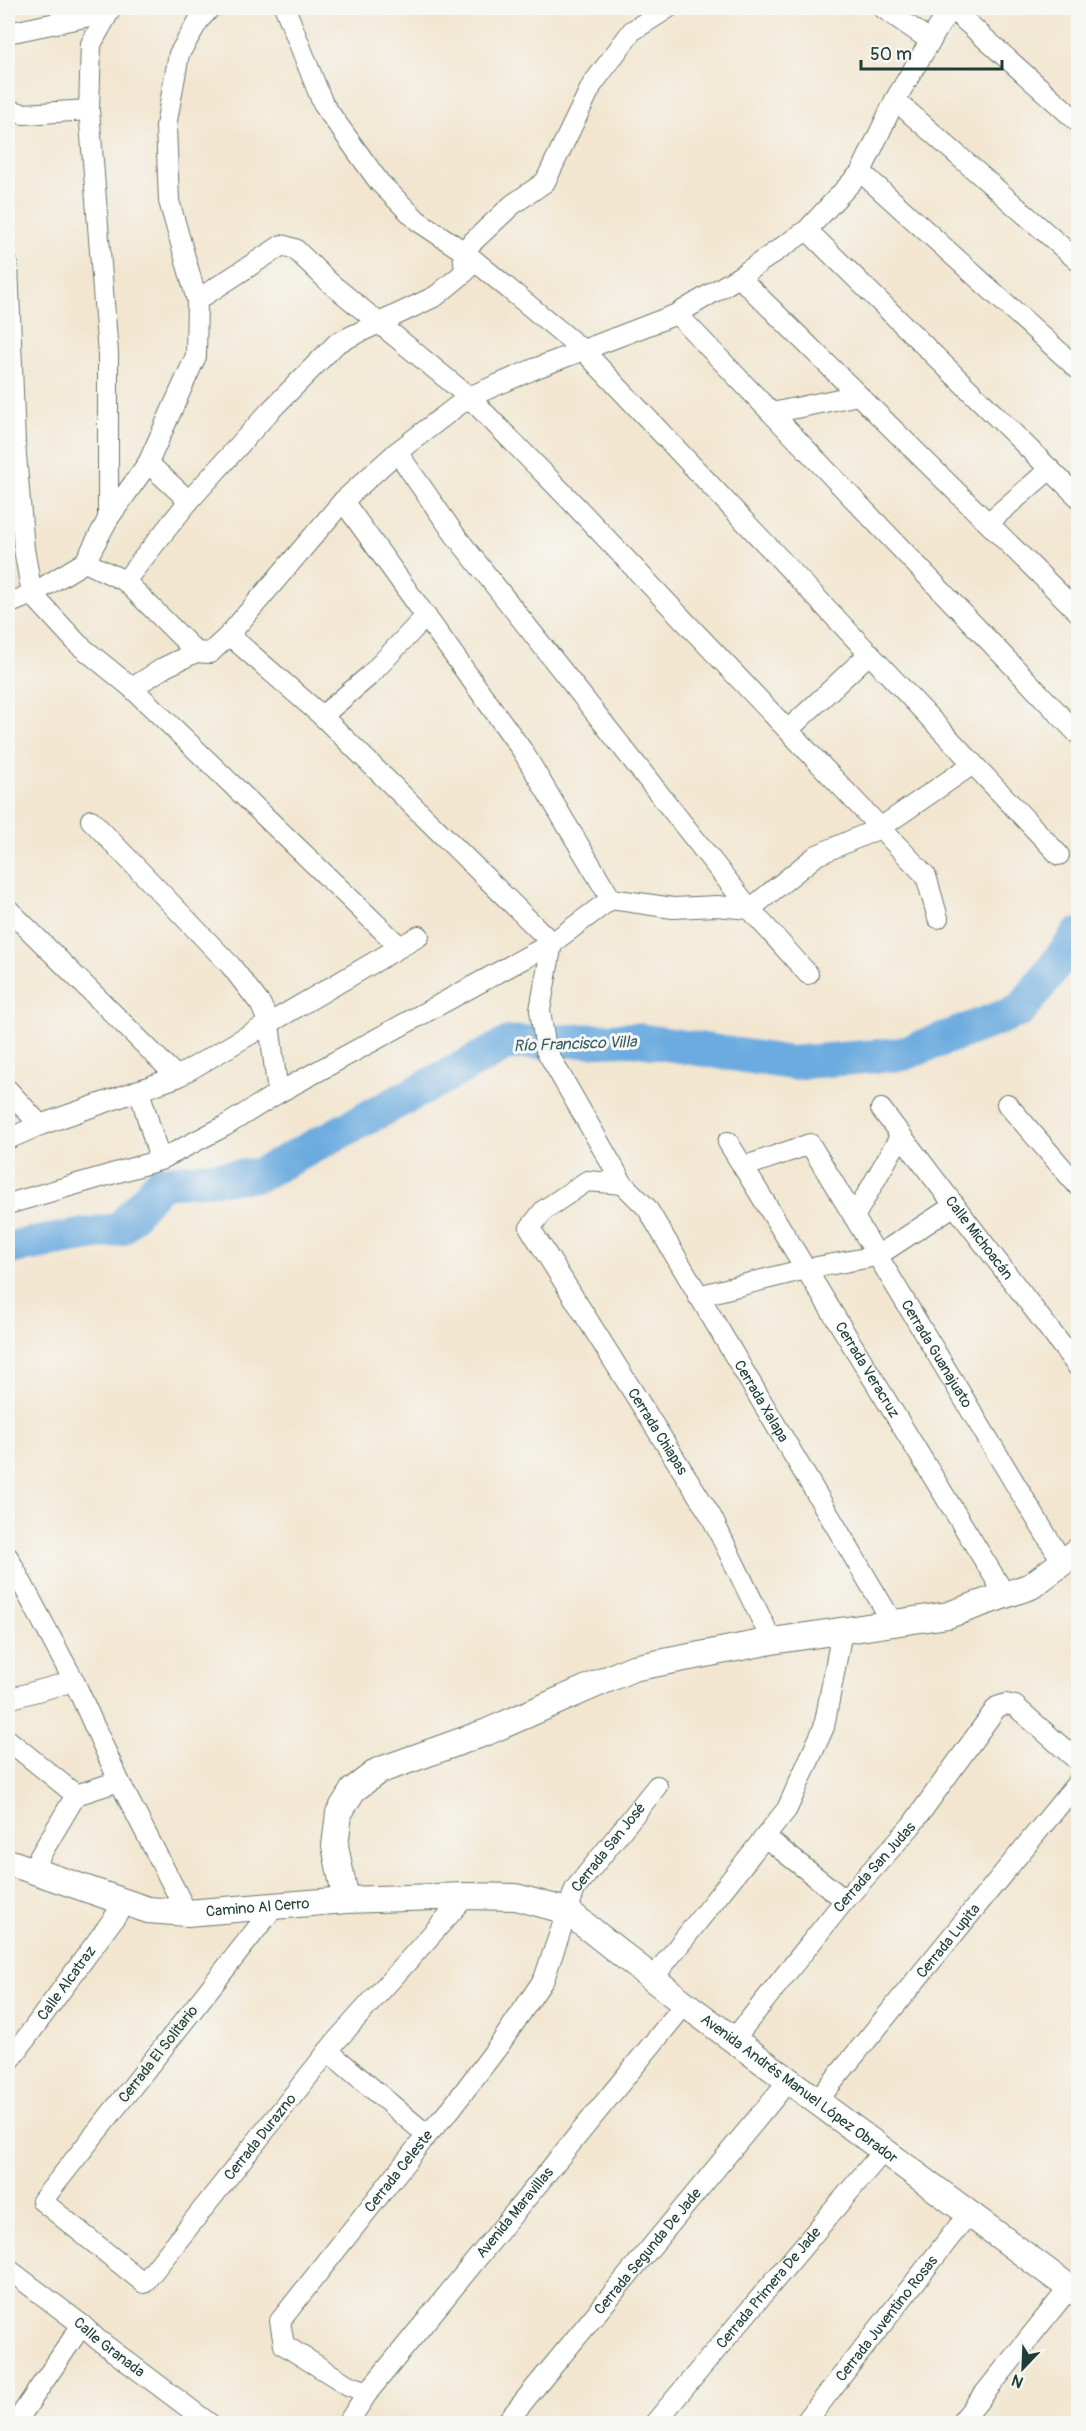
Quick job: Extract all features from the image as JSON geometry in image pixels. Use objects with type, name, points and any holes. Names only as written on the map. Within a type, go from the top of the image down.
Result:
[{"type":"main road","points":[[346,1900],[334,1846],[339,1813],[353,1790],[378,1771],[487,1732],[633,1668],[772,1641],[948,1615],[1031,1586],[1071,1557]]},
{"type":"main road","name":"Camino Al Cerro","points":[[15,1868],[148,1910],[187,1913],[346,1900],[466,1896],[516,1897]]},
{"type":"main road","name":"Avenida Andrés Manuel López Obrador","points":[[516,1897],[567,1911],[685,2004],[1074,2291]]},
{"type":"street","points":[[285,8],[323,104],[379,182],[418,221],[464,251],[585,351],[1059,855]]},
{"type":"street","points":[[125,581],[189,501],[269,412],[337,343],[377,322],[436,296],[465,272],[464,251],[512,205],[545,182],[591,85],[632,31],[668,8]]},
{"type":"street","points":[[883,8],[931,41]]},
{"type":"street","points":[[132,688],[165,667],[196,652],[210,653],[229,635],[343,501],[397,452],[469,397],[534,369],[677,314],[739,277],[807,230],[861,172],[895,100],[950,8],[1078,122]]},
{"type":"street","points":[[8,33],[109,10]]},
{"type":"street","points":[[108,519],[108,354],[89,110],[91,44],[109,10]]},
{"type":"street","points":[[8,604],[32,594],[85,562],[108,519],[148,464],[196,356],[196,300],[169,201],[166,126],[179,54],[203,12]]},
{"type":"street","points":[[895,100],[1078,261]]},
{"type":"street","points":[[8,110],[24,114],[89,110]]},
{"type":"street","points":[[861,172],[1078,369]]},
{"type":"street","points":[[807,230],[1078,497]]},
{"type":"street","points":[[196,300],[282,245],[295,249],[329,282],[469,397],[568,498],[926,876],[938,918]]},
{"type":"street","points":[[8,265],[15,443],[24,549],[32,594],[78,644],[132,688],[399,946]]},
{"type":"street","points":[[739,277],[1078,612]]},
{"type":"street","points":[[677,314],[1078,734]]},
{"type":"street","points":[[772,413],[858,394]]},
{"type":"street","points":[[397,452],[455,535],[750,909],[808,974]]},
{"type":"street","points":[[148,464],[189,501]]},
{"type":"street","points":[[988,523],[1050,469]]},
{"type":"street","points":[[343,501],[522,750],[611,899]]},
{"type":"street","points":[[85,562],[125,581],[196,652]]},
{"type":"street","points":[[322,716],[369,676],[426,616]]},
{"type":"street","points":[[229,635],[322,716],[552,943]]},
{"type":"street","points":[[788,730],[870,653]]},
{"type":"street","points":[[8,1204],[160,1160],[552,943],[611,899],[673,908],[717,906],[750,909],[817,855],[880,828],[974,764]]},
{"type":"street","points":[[91,820],[231,966],[261,1005],[268,1024],[278,1093]]},
{"type":"street","points":[[8,909],[177,1077]]},
{"type":"street","points":[[8,1139],[40,1125],[177,1077],[419,936]]},
{"type":"street","name":"Cerrada Xalapa","points":[[552,943],[540,1010],[546,1050],[623,1184],[647,1208],[893,1623]]},
{"type":"street","points":[[8,1090],[40,1125]]},
{"type":"street","points":[[139,1090],[160,1160]]},
{"type":"street","points":[[1007,1104],[1078,1186]]},
{"type":"street","name":"Calle Michoacán","points":[[881,1108],[1078,1367]]},
{"type":"street","points":[[854,1217],[902,1135]]},
{"type":"street","name":"Cerrada Veracruz","points":[[728,1142],[1006,1596]]},
{"type":"street","name":"Cerrada Guanajuato","points":[[744,1167],[810,1144],[877,1256],[1071,1557]]},
{"type":"street","name":"Cerrada Chiapas","points":[[623,1184],[587,1181],[544,1210],[530,1228],[711,1516],[772,1641]]},
{"type":"street","points":[[698,1296],[806,1269],[877,1256],[955,1205]]},
{"type":"street","points":[[8,1557],[74,1681],[119,1781],[187,1913]]},
{"type":"street","points":[[653,1978],[787,1809],[825,1727],[842,1631]]},
{"type":"street","points":[[8,1699],[74,1681]]},
{"type":"street","name":"Cerrada San Judas","points":[[734,2039],[846,1899],[911,1826],[997,1707],[1006,1704],[1015,1706],[1078,1761]]},
{"type":"street","points":[[8,1740],[76,1795]]},
{"type":"street","points":[[15,1868],[76,1795],[119,1781]]},
{"type":"street","name":"Cerrada Lupita","points":[[817,2101],[1078,1782]]},
{"type":"street","name":"Cerrada San José","points":[[567,1911],[575,1889],[657,1786]]},
{"type":"street","points":[[765,1837],[846,1899]]},
{"type":"street","name":"Cerrada Durazno","points":[[42,2201],[144,2283],[328,2051],[466,1896]]},
{"type":"street","name":"Calle Alcatraz","points":[[8,2063],[125,1903]]},
{"type":"street","name":"Cerrada El Solitario","points":[[42,2201],[274,1906]]},
{"type":"street","name":"Cerrada Celeste","points":[[368,2392],[348,2385],[284,2345],[280,2321],[486,2063],[544,1978],[567,1911]]},
{"type":"street","name":"Avenida Maravillas","points":[[347,2424],[368,2392],[685,2004]]},
{"type":"street","points":[[328,2051],[427,2135]]},
{"type":"street","name":"Cerrada Segunda De Jade","points":[[505,2424],[789,2080]]},
{"type":"street","name":"Cerrada Primera De Jade","points":[[654,2424],[884,2150]]},
{"type":"street","name":"Cerrada Juventino Rosas","points":[[804,2424],[969,2213]]},
{"type":"street","name":"Calle Granada","points":[[8,2268],[210,2424]]},
{"type":"street","points":[[960,2424],[1074,2291]]},
{"type":"street","points":[[17,2417],[82,2325]]},
{"type":"waterway","name":"Río Francisco Villa","points":[[8,1248],[120,1229],[161,1182],[259,1175],[509,1043],[632,1039],[791,1063],[903,1054],[1021,1010],[1078,935]]}]
